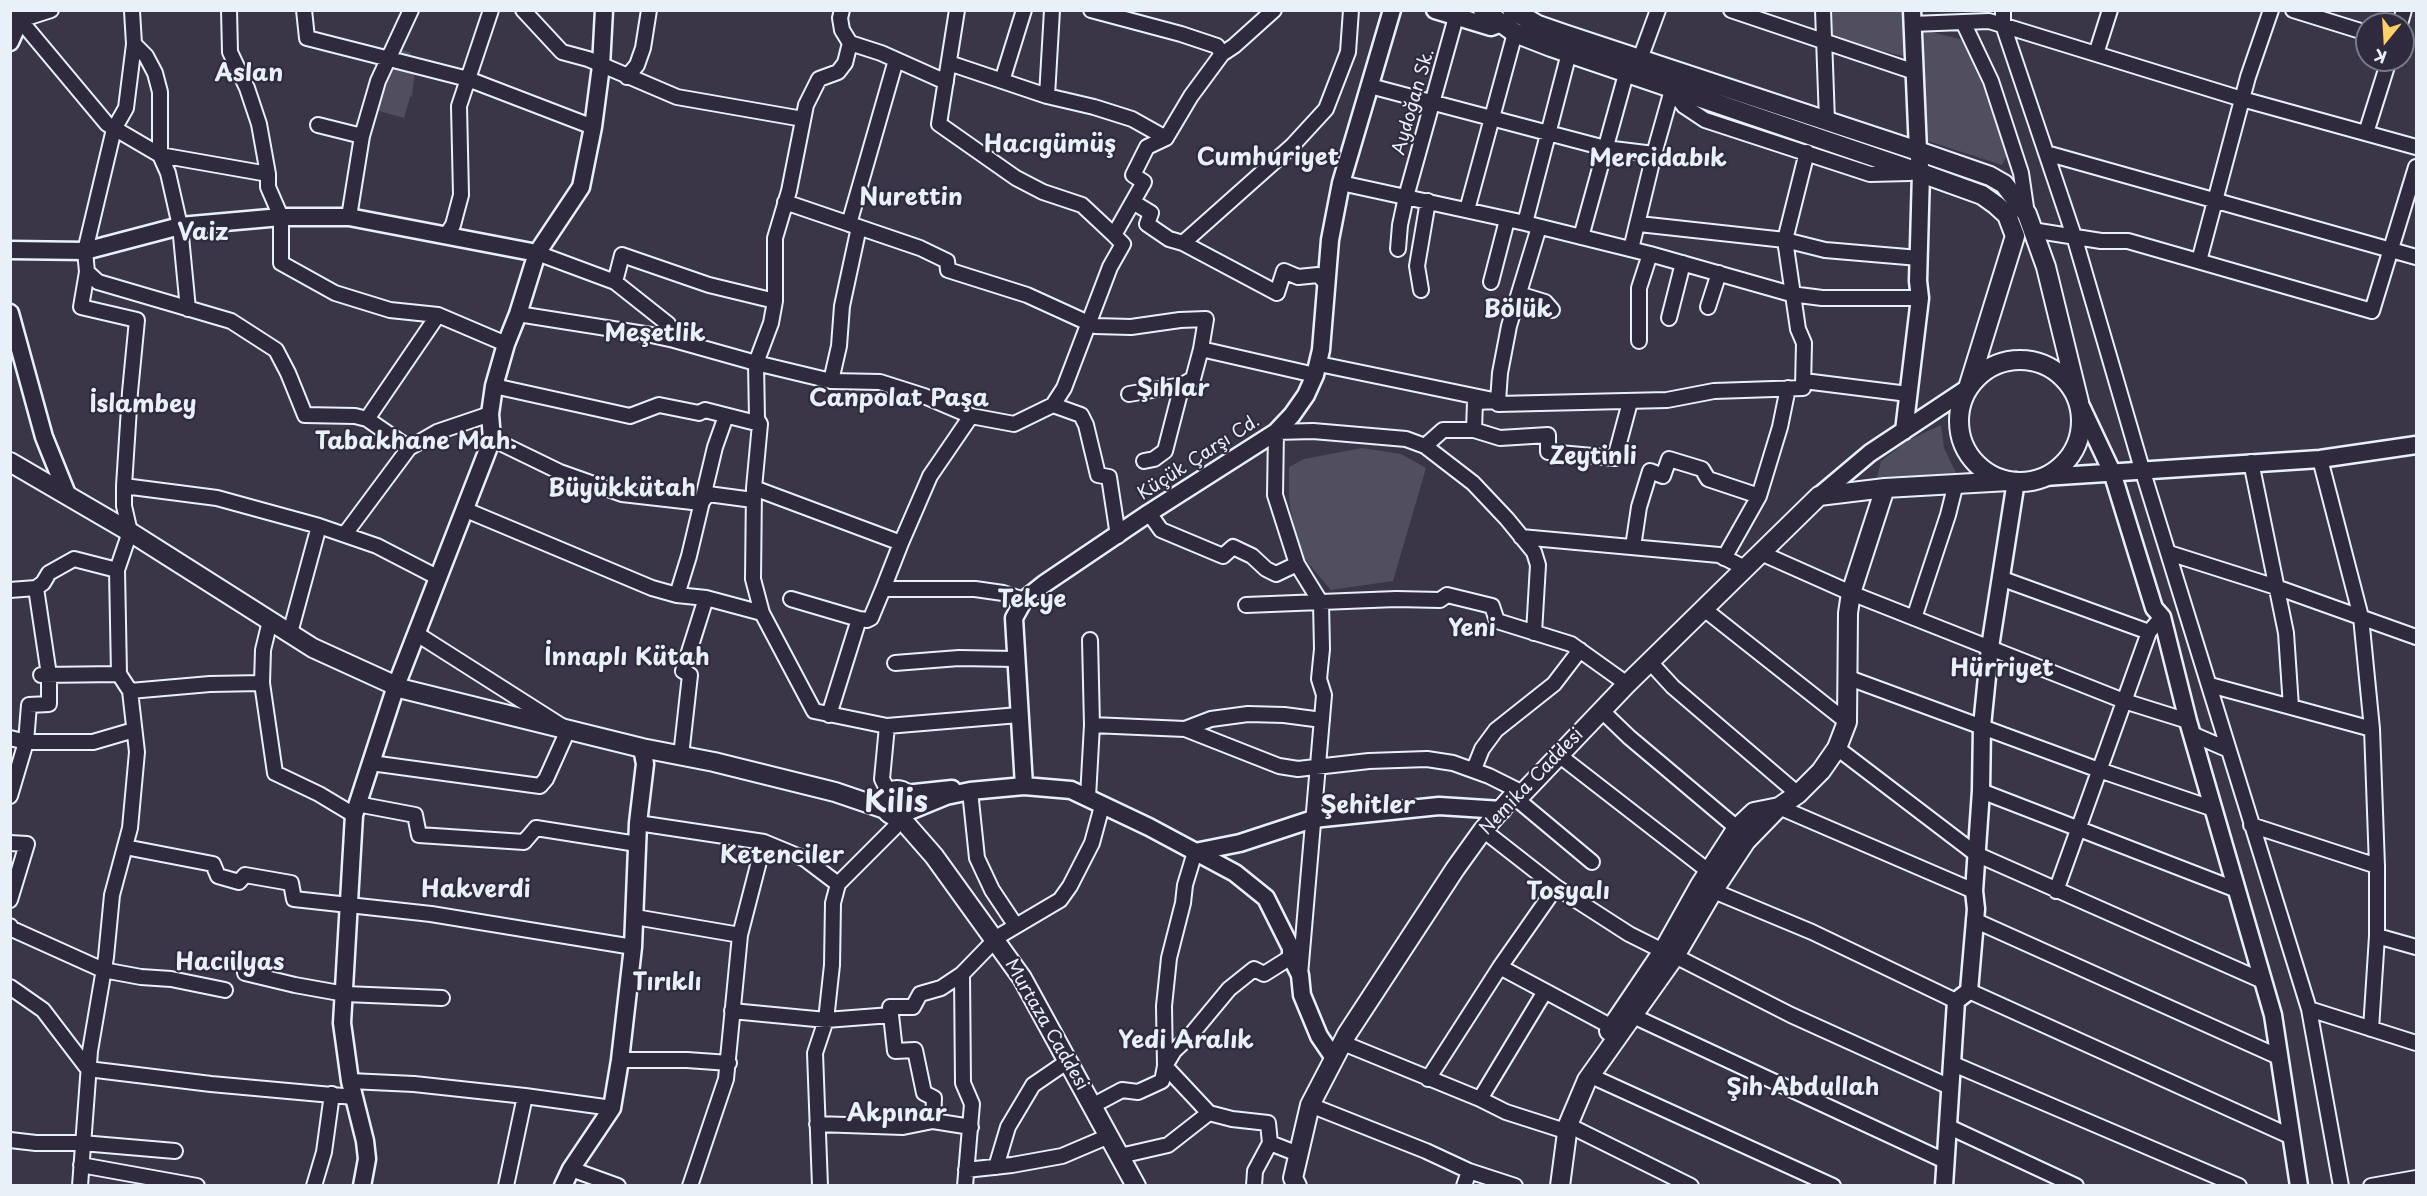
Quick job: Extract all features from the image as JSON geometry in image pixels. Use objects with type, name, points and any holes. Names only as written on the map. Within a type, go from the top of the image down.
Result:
[{"type":"main road","points":[[1483,10],[1569,53],[1982,195],[2007,215],[2015,236],[1968,388],[1960,406],[1959,426],[1964,445],[1975,462],[1990,474],[2012,481]]},
{"type":"main road","points":[[1509,22],[1538,25],[1990,176],[2004,184],[2034,225],[2079,402],[2082,422],[2079,440],[2071,455],[2059,468],[2044,477],[2027,482],[1956,483],[1819,496]]},
{"type":"main road","points":[[1968,388],[1982,373],[1999,363],[2018,359],[2038,362],[2056,371],[2070,384],[2079,402]]},
{"type":"main road","points":[[10,462],[130,532],[313,648],[396,686],[642,748],[897,805]]},
{"type":"main road","points":[[1710,882],[1779,807],[1798,794],[1821,771],[1837,748],[1848,722],[1846,699],[1849,678],[1848,613],[1851,593],[1885,488]]},
{"type":"main road","name":"Nemika Caddesi","points":[[1298,1185],[1293,1178],[1310,1105],[1338,1051],[1455,869],[1483,830],[1560,756],[1627,684],[1819,496]]},
{"type":"main road","name":"Murtaza Caddesi","points":[[897,805],[1022,978],[1136,1185]]},
{"type":"main road","points":[[1560,1185],[1564,1127],[1591,1076],[1634,1016],[1710,882],[1737,828],[1754,812],[1779,807]]},
{"type":"main road","points":[[1551,1185],[1577,1078],[1612,1027],[1669,954]]},
{"type":"street","points":[[18,15],[51,10]]},
{"type":"street","points":[[229,10],[230,52],[247,88],[259,124],[268,174],[268,187],[281,217],[281,263],[335,293],[390,310],[438,315],[506,344]]},
{"type":"street","points":[[304,10],[307,38],[468,79],[593,127]]},
{"type":"street","points":[[349,217],[362,136],[378,81],[387,57],[411,10]]},
{"type":"street","points":[[447,234],[453,225],[461,195],[459,106],[491,10]]},
{"type":"street","points":[[523,10],[562,52],[588,59],[678,97],[803,119]]},
{"type":"street","points":[[362,1185],[367,1159],[360,1117],[352,1089],[342,1023],[356,810],[396,686],[417,634],[436,577],[466,510],[492,439],[490,414],[494,386],[537,253],[581,187],[593,127],[601,66],[604,10]]},
{"type":"street","points":[[627,77],[636,65],[643,48],[649,10]]},
{"type":"street","points":[[842,10],[840,18],[842,30],[850,43],[946,82]]},
{"type":"street","points":[[518,314],[651,334],[831,381],[880,382],[924,396],[971,416],[1014,424],[1053,405],[1064,388],[1110,267],[1123,244],[1082,205],[1043,192],[1016,178],[939,124],[957,10]]},
{"type":"street","points":[[1002,81],[1024,10]]},
{"type":"street","points":[[1047,96],[1052,10]]},
{"type":"street","points":[[1091,10],[1181,33],[1217,46],[1222,54]]},
{"type":"street","points":[[1114,235],[1143,182],[1133,175],[1147,147],[1166,138],[1191,96],[1222,54],[1274,10]]},
{"type":"street","points":[[1183,243],[1292,146],[1326,109],[1348,52],[1351,10]]},
{"type":"street","name":"Küçük Çarşı Cd.","points":[[1024,600],[1149,513],[1275,432],[1292,415],[1306,395],[1317,370],[1330,240],[1341,183],[1392,10]]},
{"type":"street","points":[[1435,10],[1491,27],[1509,22],[1491,120],[1467,210]]},
{"type":"street","points":[[1640,59],[1658,10]]},
{"type":"street","points":[[1731,10],[1915,72]]},
{"type":"street","points":[[1823,10],[1822,42],[1827,121]]},
{"type":"street","points":[[2003,10],[2003,25],[2046,153],[2309,1009],[2341,1185]]},
{"type":"street","points":[[2096,54],[2110,10]]},
{"type":"street","points":[[2199,261],[2242,99],[2271,10]]},
{"type":"street","points":[[2293,10],[2355,29]]},
{"type":"street","points":[[80,1185],[88,1069],[112,895],[130,828],[136,763],[130,692],[119,674],[117,570],[130,532],[124,506],[124,486],[137,320],[81,307],[87,272],[86,251],[114,129],[126,108],[134,44],[132,11]]},
{"type":"street","points":[[10,42],[18,15]]},
{"type":"street","points":[[18,15],[107,124],[114,129],[160,155],[268,174]]},
{"type":"street","name":"Aydoğan Sk.","points":[[1398,249],[1406,197],[1456,17]]},
{"type":"street","points":[[1904,430],[1920,298],[1918,281],[1921,173],[1912,17],[1963,22],[1989,21],[2242,99],[2416,147]]},
{"type":"street","points":[[1963,22],[1991,81],[2021,173],[2034,225],[2070,236],[2101,242],[2128,241],[2372,311],[2416,167]]},
{"type":"street","points":[[850,43],[845,63],[838,72],[819,79],[806,105],[775,238],[775,301],[771,322],[756,363],[760,423],[754,494],[753,579],[762,613],[814,711],[887,726],[1019,715]]},
{"type":"street","points":[[134,44],[146,56],[155,73],[160,92],[160,155],[168,173],[180,226],[188,309]]},
{"type":"street","points":[[1525,223],[1569,53]]},
{"type":"street","points":[[831,381],[839,346],[842,306],[854,226],[896,60]]},
{"type":"street","points":[[949,63],[1047,96],[1132,119],[1166,138]]},
{"type":"street","points":[[2366,133],[2385,72]]},
{"type":"street","points":[[1581,237],[1626,74]]},
{"type":"street","points":[[1370,86],[1491,120],[1549,132],[1605,148],[1654,154]]},
{"type":"street","points":[[1672,90],[1684,106],[1705,120],[1870,174],[1921,173]]},
{"type":"street","points":[[1631,249],[1672,90]]},
{"type":"street","points":[[318,125],[362,136]]},
{"type":"street","points":[[1201,349],[1498,401],[1498,404],[1630,402],[1667,400],[1714,391],[1803,388],[1804,343],[1798,329],[1791,294],[1785,240],[1807,152]]},
{"type":"street","points":[[2046,153],[2416,257]]},
{"type":"street","points":[[1341,183],[1525,223],[1631,249],[1791,294],[1822,298],[1920,298]]},
{"type":"street","points":[[1421,290],[1417,266],[1428,201]]},
{"type":"street","points":[[785,202],[920,248],[946,261],[948,270],[1027,295],[1095,326],[1131,327],[1180,320],[1206,320],[1201,349],[1192,379],[1182,385],[1129,394]]},
{"type":"street","points":[[1132,202],[1151,213],[1147,224],[1169,239],[1183,243],[1277,293],[1284,271],[1298,277],[1318,275],[1325,282]]},
{"type":"street","points":[[10,250],[86,251],[180,226],[281,217],[349,217],[537,253],[615,282],[668,324],[674,340]]},
{"type":"street","points":[[1491,282],[1507,220]]},
{"type":"street","points":[[1639,224],[1785,240],[1826,250],[1919,258]]},
{"type":"street","points":[[1498,401],[1503,354],[1518,294],[1539,227]]},
{"type":"street","points":[[1639,341],[1639,288],[1650,254]]},
{"type":"street","points":[[615,282],[622,255],[709,285],[775,301]]},
{"type":"street","points":[[1669,318],[1683,263]]},
{"type":"street","points":[[87,272],[98,282],[231,321],[276,350],[305,415],[355,416],[367,419],[409,448]]},
{"type":"street","points":[[1708,307],[1719,273]]},
{"type":"street","points":[[1518,294],[1545,302],[1552,310]]},
{"type":"street","points":[[10,313],[44,437],[67,494]]},
{"type":"street","points":[[367,419],[438,315]]},
{"type":"street","points":[[1804,381],[1908,394]]},
{"type":"street","points":[[1144,461],[1154,459],[1165,451],[1182,385]]},
{"type":"street","points":[[494,386],[630,416],[659,405],[699,413],[705,410],[760,423]]},
{"type":"street","points":[[1724,558],[1759,496],[1780,427],[1788,388]]},
{"type":"street","points":[[1819,496],[1870,453],[1968,388]]},
{"type":"street","points":[[1474,430],[1475,402],[1498,401]]},
{"type":"street","points":[[1425,446],[1443,430],[1474,430],[1500,438],[1548,435],[1548,452],[1615,458],[1630,402]]},
{"type":"street","points":[[2079,402],[2112,472],[2154,608],[2162,617],[2190,728],[2273,1015],[2299,1185]]},
{"type":"street","points":[[1053,405],[1081,415],[1086,424],[1098,475],[1109,477],[1118,536]]},
{"type":"street","points":[[345,534],[409,448],[438,432],[490,414]]},
{"type":"street","points":[[676,595],[689,556],[700,503],[726,416]]},
{"type":"street","points":[[791,599],[859,619],[871,618],[930,476],[971,416]]},
{"type":"street","points":[[1534,633],[1538,565],[1534,552],[1473,483],[1425,446],[1406,439],[1313,431],[1275,432],[1275,495],[1297,564],[1321,603],[1322,649],[1319,679],[1324,695],[1300,975],[1302,995],[1319,1036],[1338,1051],[1428,1079],[1480,1098],[1506,1112],[1564,1127],[1691,1185]]},
{"type":"street","points":[[492,439],[560,472],[622,494],[700,503]]},
{"type":"street","points":[[2044,477],[2319,459],[2416,445]]},
{"type":"street","points":[[1633,547],[1639,507],[1650,471],[1663,476],[1669,459],[1702,469],[1708,478],[1759,496]]},
{"type":"street","points":[[2319,459],[2361,617],[2372,729],[2377,936],[2371,1029]]},
{"type":"street","points":[[2251,462],[2289,656],[2290,707]]},
{"type":"street","points":[[1944,1185],[1951,1063],[1976,909],[1974,891],[1981,791],[1982,726],[2012,481]]},
{"type":"street","points":[[1914,618],[1948,515],[1956,483]]},
{"type":"street","points":[[124,486],[217,498],[319,526],[377,546],[436,577]]},
{"type":"street","points":[[700,503],[708,494],[754,494],[901,543]]},
{"type":"street","points":[[466,510],[652,588],[676,595],[706,598],[762,613]]},
{"type":"street","points":[[1149,513],[1161,530],[1223,556],[1233,547],[1252,556],[1266,569],[1276,574],[1297,564]]},
{"type":"street","points":[[290,633],[319,526]]},
{"type":"street","points":[[1521,537],[1719,555],[1745,568]]},
{"type":"street","points":[[1761,553],[1851,593],[2190,728],[2229,750]]},
{"type":"street","points":[[2169,553],[2416,637]]},
{"type":"street","points":[[10,590],[36,588],[43,584],[49,573],[74,559],[117,570]]},
{"type":"street","points":[[2000,578],[2149,632]]},
{"type":"street","points":[[10,796],[27,742],[29,705],[49,704],[36,588]]},
{"type":"street","points":[[883,589],[975,589],[1004,593],[1024,600],[1014,618],[1024,786]]},
{"type":"street","points":[[1246,605],[1396,599],[1440,600],[1447,596],[1492,606],[1497,621],[1571,644],[1627,684]]},
{"type":"street","points":[[681,756],[690,675],[683,671],[706,598]]},
{"type":"street","points":[[1704,609],[1848,722]]},
{"type":"street","points":[[2056,891],[2149,632],[2162,617]]},
{"type":"street","points":[[830,715],[859,619]]},
{"type":"street","points":[[270,621],[262,650],[262,683],[275,772],[356,810],[415,814],[419,835],[524,842],[536,828],[637,844]]},
{"type":"street","points":[[371,763],[540,786],[546,780],[567,730],[417,634]]},
{"type":"street","points":[[933,1121],[934,1098],[924,1093],[915,1050],[895,1051],[890,1007],[913,1007],[920,994],[941,988],[962,974],[995,939],[1060,900],[1070,886],[1092,843],[1095,801],[1090,640]]},
{"type":"street","points":[[1474,769],[1482,749],[1496,730],[1554,684],[1580,650]]},
{"type":"street","points":[[895,663],[959,658],[1015,659]]},
{"type":"street","points":[[1650,662],[1673,687],[1798,794]]},
{"type":"street","points":[[44,675],[119,674]]},
{"type":"street","points":[[1849,678],[2099,770],[2214,809]]},
{"type":"street","points":[[130,692],[210,684],[262,683]]},
{"type":"street","points":[[2210,685],[2372,729]]},
{"type":"street","points":[[1601,710],[1629,737],[1737,828]]},
{"type":"street","points":[[1185,729],[1210,719],[1248,714],[1284,715],[1322,720]]},
{"type":"street","points":[[1092,725],[1185,729],[1279,766],[1298,769],[1369,761],[1427,759],[1453,763],[1474,769],[1592,861]]},
{"type":"street","points":[[820,1185],[815,1053],[826,1020],[832,965],[831,916],[838,884],[894,828],[897,805],[882,779],[887,726]]},
{"type":"street","points":[[10,738],[27,742],[93,742],[134,730]]},
{"type":"street","points":[[563,1185],[571,1169],[612,1108],[633,947],[638,823],[645,764],[642,748]]},
{"type":"street","points":[[1837,748],[1976,854],[2263,981]]},
{"type":"street","points":[[1560,756],[1710,882],[1812,932],[2292,1137]]},
{"type":"street","points":[[897,805],[970,791],[1024,786],[1071,790],[1149,827],[1235,873],[1266,898],[1291,948],[1291,957],[1300,975]]},
{"type":"street","points":[[970,791],[977,858],[992,890],[1016,926]]},
{"type":"street","points":[[1981,791],[2237,891]]},
{"type":"street","points":[[1195,852],[1240,843],[1313,819],[1513,800]]},
{"type":"street","points":[[1779,807],[1974,891]]},
{"type":"street","points":[[638,823],[764,842],[805,859],[838,884]]},
{"type":"street","points":[[2251,825],[2377,866]]},
{"type":"street","points":[[1483,830],[1556,887],[1629,934],[1791,1015],[1950,1087]]},
{"type":"street","points":[[690,1185],[726,1079],[740,935],[764,842]]},
{"type":"street","points":[[10,843],[27,844],[10,900]]},
{"type":"street","points":[[125,847],[213,864],[218,876],[239,882],[245,875],[291,883],[294,899],[431,914],[633,947]]},
{"type":"street","points":[[1092,1106],[1122,1090],[1138,1092],[1162,1081],[1165,1066],[1164,1005],[1169,958],[1183,903],[1185,885],[1195,852]]},
{"type":"street","points":[[1428,1079],[1556,887]]},
{"type":"street","points":[[635,917],[740,935]]},
{"type":"street","points":[[1974,920],[2279,1056]]},
{"type":"street","points":[[10,926],[12,929],[103,970],[225,990]]},
{"type":"street","points":[[2377,936],[2416,947]]},
{"type":"street","points":[[1165,1066],[1174,1052],[1191,1036],[1229,989],[1254,969],[1264,974],[1291,957]]},
{"type":"street","points":[[1500,968],[1612,1027]]},
{"type":"street","points":[[245,973],[345,994],[442,998]]},
{"type":"street","points":[[962,974],[963,1083],[972,1104],[965,1185]]},
{"type":"street","points":[[10,987],[42,1010],[88,1069],[211,1084],[332,1094],[352,1089],[414,1084],[612,1108]]},
{"type":"street","points":[[1480,1098],[1544,993]]},
{"type":"street","points":[[2309,1009],[2416,1043]]},
{"type":"street","points":[[732,1011],[826,1020],[891,1015]]},
{"type":"street","points":[[1634,1016],[1945,1161]]},
{"type":"street","points":[[620,1060],[687,1060],[729,1063]]},
{"type":"street","points":[[996,1167],[1008,1127],[1033,1085],[1068,1061]]},
{"type":"street","points":[[1951,1063],[2239,1185]]},
{"type":"street","points":[[1165,1066],[1209,1113],[1232,1119],[1268,1123],[1270,1143],[1255,1171],[1254,1185]]},
{"type":"street","points":[[1591,1076],[1833,1185]]},
{"type":"street","points":[[314,1185],[324,1152],[332,1094]]},
{"type":"street","points":[[506,1185],[525,1096]]},
{"type":"street","points":[[1310,1105],[1426,1151],[1469,1171],[1515,1185]]},
{"type":"street","points":[[1120,1156],[1168,1146],[1209,1113]]},
{"type":"street","points":[[817,1124],[903,1126],[933,1121],[971,1127]]},
{"type":"street","points":[[1947,1126],[2076,1185]]},
{"type":"street","points":[[966,1170],[1062,1156],[1109,1136]]},
{"type":"street","points":[[10,1140],[175,1151]]},
{"type":"street","points":[[1270,1143],[1298,1154]]},
{"type":"street","points":[[81,1165],[196,1185]]},
{"type":"street","points":[[571,1169],[611,1184]]},
{"type":"street","points":[[1464,1185],[1469,1171]]},
{"type":"street","points":[[2371,1185],[2416,1178]]},
{"type":"shaded area","points":[[1830,11],[1906,11],[1907,57],[1831,38]]},
{"type":"shaded area","points":[[1924,30],[1967,41],[2008,153],[2002,165],[1925,140]]},
{"type":"shaded area","points":[[397,48],[411,53],[407,65],[415,71],[412,96],[404,118],[376,110]]},
{"type":"shaded area","points":[[1941,425],[1944,448],[1958,477],[1881,483],[1877,478],[1881,461],[1907,441]]},
{"type":"shaded area","points":[[1362,448],[1401,454],[1426,468],[1393,581],[1331,590],[1303,557],[1294,529],[1289,499],[1289,467],[1304,459]]},
{"type":"district","name":"Aslan","points":[[249,74]]},
{"type":"district","name":"Hacıgümüş","points":[[1050,145]]},
{"type":"district","name":"Cumhuriyet","points":[[1268,158]]},
{"type":"district","name":"Mercidabık","points":[[1658,159]]},
{"type":"district","name":"Nurettin","points":[[911,198]]},
{"type":"district","name":"Vaiz","points":[[203,233]]},
{"type":"district","name":"Bölük","points":[[1518,310]]},
{"type":"district","name":"Meşetlik","points":[[655,334]]},
{"type":"district","name":"Şıhlar","points":[[1173,389]]},
{"type":"district","name":"Canpolat Paşa","points":[[899,399]]},
{"type":"district","name":"İslambey","points":[[143,405]]},
{"type":"district","name":"Tabakhane Mah.","points":[[416,442]]},
{"type":"district","name":"Zeytinli","points":[[1593,457]]},
{"type":"district","name":"Büyükkütah","points":[[622,489]]},
{"type":"district","name":"Tekye","points":[[1032,600]]},
{"type":"district","name":"Yeni","points":[[1472,629]]},
{"type":"district","name":"İnnaplı Kütah","points":[[627,658]]},
{"type":"district","name":"Hürriyet","points":[[2002,669]]},
{"type":"district","name":"Kilis","points":[[896,804]]},
{"type":"district","name":"Şehitler","points":[[1368,806]]},
{"type":"district","name":"Ketenciler","points":[[782,856]]},
{"type":"district","name":"Hakverdi","points":[[476,890]]},
{"type":"district","name":"Tosyalı","points":[[1568,892]]},
{"type":"district","name":"Hacıilyas","points":[[230,963]]},
{"type":"district","name":"Tırıklı","points":[[667,983]]},
{"type":"district","name":"Yedi Aralık","points":[[1186,1041]]},
{"type":"district","name":"Şıh Abdullah","points":[[1803,1088]]},
{"type":"district","name":"Akpınar","points":[[897,1114]]}]
